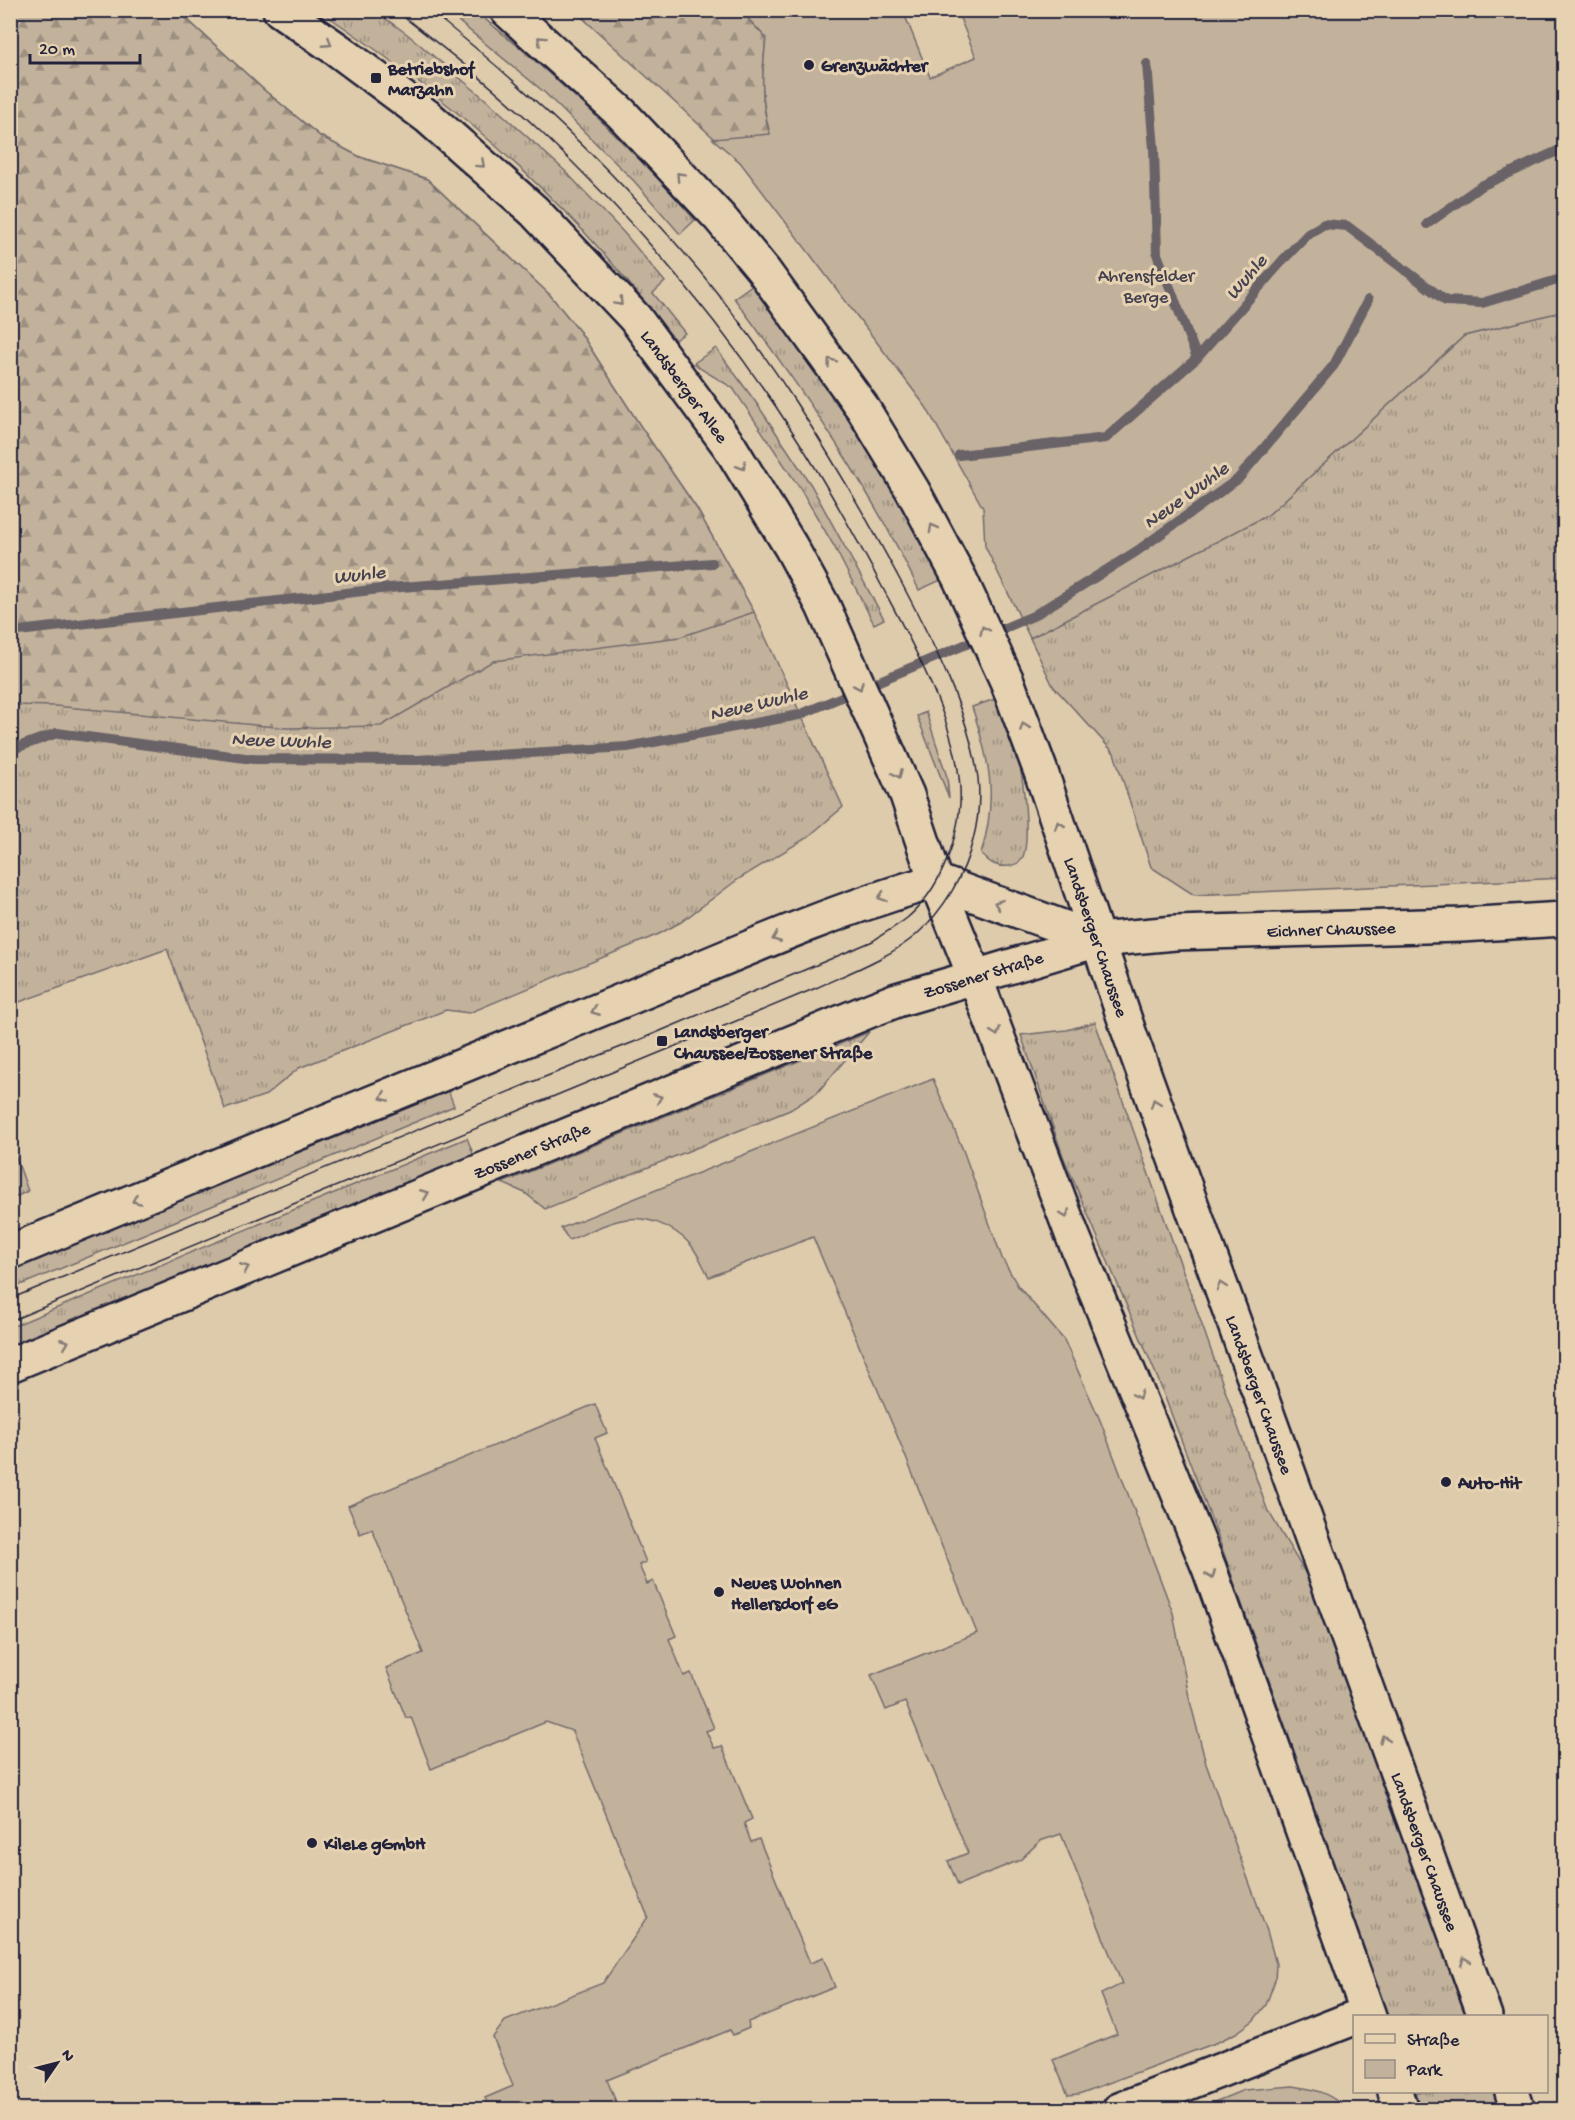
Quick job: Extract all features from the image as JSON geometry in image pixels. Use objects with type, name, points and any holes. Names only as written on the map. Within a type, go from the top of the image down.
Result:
[{"type":"main road","name":"Landsberger Allee","points":[[280,10],[428,117],[534,212],[634,318],[730,447],[791,547],[823,606],[907,795],[936,881]]},
{"type":"main road","name":"Landsberger Chaussee","points":[[507,10],[621,113],[720,218],[763,270],[858,400],[913,491],[960,579],[1007,681],[1041,772],[1133,1043],[1485,2015]]},
{"type":"main road","name":"Zossener Straße","points":[[936,881],[1055,939]]},
{"type":"main road","points":[[10,1252],[428,1079],[849,909],[936,881],[975,977],[1072,1234],[1209,1568],[1362,2015]]},
{"type":"main road","name":"Eichner Chaussee","points":[[1055,939],[1098,940],[1175,933],[1461,925],[1564,919]]},
{"type":"main road","name":"Zossener Straße","points":[[10,1365],[871,1010],[975,977],[1055,939]]},
{"type":"main road","points":[[1119,2109],[1353,2019]]},
{"type":"main road","points":[[1396,2093],[1401,2109]]},
{"type":"main road","points":[[1513,2093],[1518,2109]]},
{"type":"green space","points":[[11,10],[178,11],[264,90],[320,136],[360,157],[427,179],[550,295],[580,332],[697,509],[754,612],[680,637],[493,661],[381,726],[287,728],[55,706],[11,705]]},
{"type":"green space","points":[[10,11],[178,11],[264,90],[320,136],[360,157],[427,179],[550,295],[580,332],[697,509],[754,612],[843,807],[808,837],[737,880],[681,922],[659,934],[469,1013],[446,1010],[299,1068],[266,1095],[225,1109],[167,949],[11,1005]]},
{"type":"green space","points":[[320,11],[375,11],[407,34],[491,104],[564,170],[625,234],[665,282],[653,293],[685,333],[675,340],[587,235],[494,144],[391,61]]},
{"type":"green space","points":[[446,11],[475,11],[525,52],[590,110],[659,179],[695,220],[680,234],[634,181],[544,92]]},
{"type":"green space","points":[[575,11],[741,11],[766,38],[763,86],[770,135],[740,162]]},
{"type":"green space","name":"Ahrensfelder Berge","points":[[741,11],[903,11],[930,77],[976,57],[957,11],[1564,11],[1564,311],[1464,336],[1268,515],[1030,638],[985,546],[983,508],[926,407],[740,162],[713,139],[770,134],[763,86],[766,38]]},
{"type":"green space","points":[[752,285],[779,320],[853,428],[899,503],[941,580],[919,590],[879,513],[834,439],[734,298]]},
{"type":"green space","points":[[1564,311],[1564,878],[1194,895],[1151,867],[1114,753],[1053,686],[1030,638],[1268,515],[1464,336]]},
{"type":"green space","points":[[716,348],[811,485],[884,619],[874,624],[834,546],[801,490],[733,388],[694,363]]},
{"type":"green space","points":[[995,699],[1017,755],[1022,777],[1026,826],[1026,840],[1021,860],[1004,866],[993,864],[981,854],[989,815],[990,780],[972,707]]},
{"type":"green space","points":[[926,712],[947,777],[949,798],[917,716]]},
{"type":"green space","points":[[1095,1022],[1267,1509],[1309,1579],[1466,2015],[1388,2015],[1217,1534],[1158,1379],[1063,1156],[1021,1035],[1067,1030]]},
{"type":"green space","points":[[869,1032],[817,1093],[790,1110],[545,1209],[525,1193],[502,1183]]},
{"type":"green space","points":[[933,1079],[963,1150],[1002,1258],[1018,1286],[1064,1340],[1100,1420],[1173,1613],[1189,1697],[1206,1764],[1267,1931],[1276,1964],[1275,1980],[1266,2005],[1253,2021],[1236,2033],[1218,2042],[1079,2094],[1068,2095],[1053,2060],[1117,2034],[1101,1994],[1122,1984],[1061,1834],[1040,1841],[1020,1860],[958,1885],[948,1861],[968,1853],[905,1702],[886,1710],[871,1675],[977,1633],[813,1237],[709,1277],[690,1244],[675,1231],[656,1222],[637,1219],[617,1221],[569,1240],[561,1228]]},
{"type":"green space","points":[[448,1090],[454,1106],[11,1289],[11,1270]]},
{"type":"green space","points":[[467,1138],[474,1156],[11,1347],[11,1327]]},
{"type":"green space","points":[[10,1140],[28,1191],[11,1199],[10,1199]]},
{"type":"green space","points":[[595,1404],[607,1433],[595,1438],[646,1562],[639,1565],[647,1584],[653,1581],[676,1636],[669,1639],[684,1676],[691,1673],[714,1728],[706,1731],[714,1748],[722,1746],[752,1819],[744,1823],[751,1842],[759,1839],[810,1963],[823,1958],[835,1987],[748,2022],[749,2028],[733,2035],[730,2030],[607,2080],[619,2109],[490,2109],[485,2098],[513,2086],[493,2037],[505,2021],[603,1983],[648,1917],[572,1731],[546,1722],[431,1769],[411,1717],[406,1718],[386,1668],[423,1653],[372,1529],[360,1534],[348,1506]]},
{"type":"green space","points":[[1293,2086],[1328,2095],[1345,2109],[1197,2109],[1244,2090]]},
{"type":"green space","points":[[1415,2093],[1493,2093],[1499,2109],[1421,2109]]},
{"type":"waterway","points":[[1147,64],[1154,149],[1157,254],[1197,358]]},
{"type":"waterway","name":"Neue Wuhle","points":[[1427,224],[1481,186],[1564,148]]},
{"type":"waterway","name":"Wuhle","points":[[959,455],[1106,438],[1197,358],[1283,260],[1308,234],[1324,224],[1347,226],[1446,301],[1482,303],[1564,278]]},
{"type":"waterway","name":"Neue Wuhle","points":[[10,750],[57,733],[253,759],[417,760],[627,747],[799,715],[1033,616],[1137,551],[1238,479],[1334,365],[1368,300]]},
{"type":"waterway","name":"Wuhle","points":[[10,632],[389,588],[712,563]]},
{"type":"tram line","points":[[10,1299],[873,941],[903,921],[918,907],[937,881],[955,835],[960,804],[959,779],[947,724],[912,643],[831,494],[794,434],[707,313],[676,274],[610,200],[505,99],[395,10]]},
{"type":"tram line","points":[[10,1321],[816,988],[868,964],[905,943],[926,925],[952,892],[969,853],[977,817],[978,778],[966,726],[957,701],[936,651],[900,580],[850,490],[796,402],[705,277],[643,207],[555,119],[429,10]]},
{"type":"place","name":"Grenzwächter","points":[[809,65]]},
{"type":"place","name":"Betriebshof Marzahn","points":[[376,78]]},
{"type":"place","name":"Landsberger Chaussee/Zossener Straße","points":[[662,1041]]},
{"type":"place","name":"Auto-Hit","points":[[1446,1482]]},
{"type":"place","name":"Neues Wohnen Hellersdorf eG","points":[[719,1592]]},
{"type":"place","name":"KileLe gGmbH","points":[[312,1843]]}]
